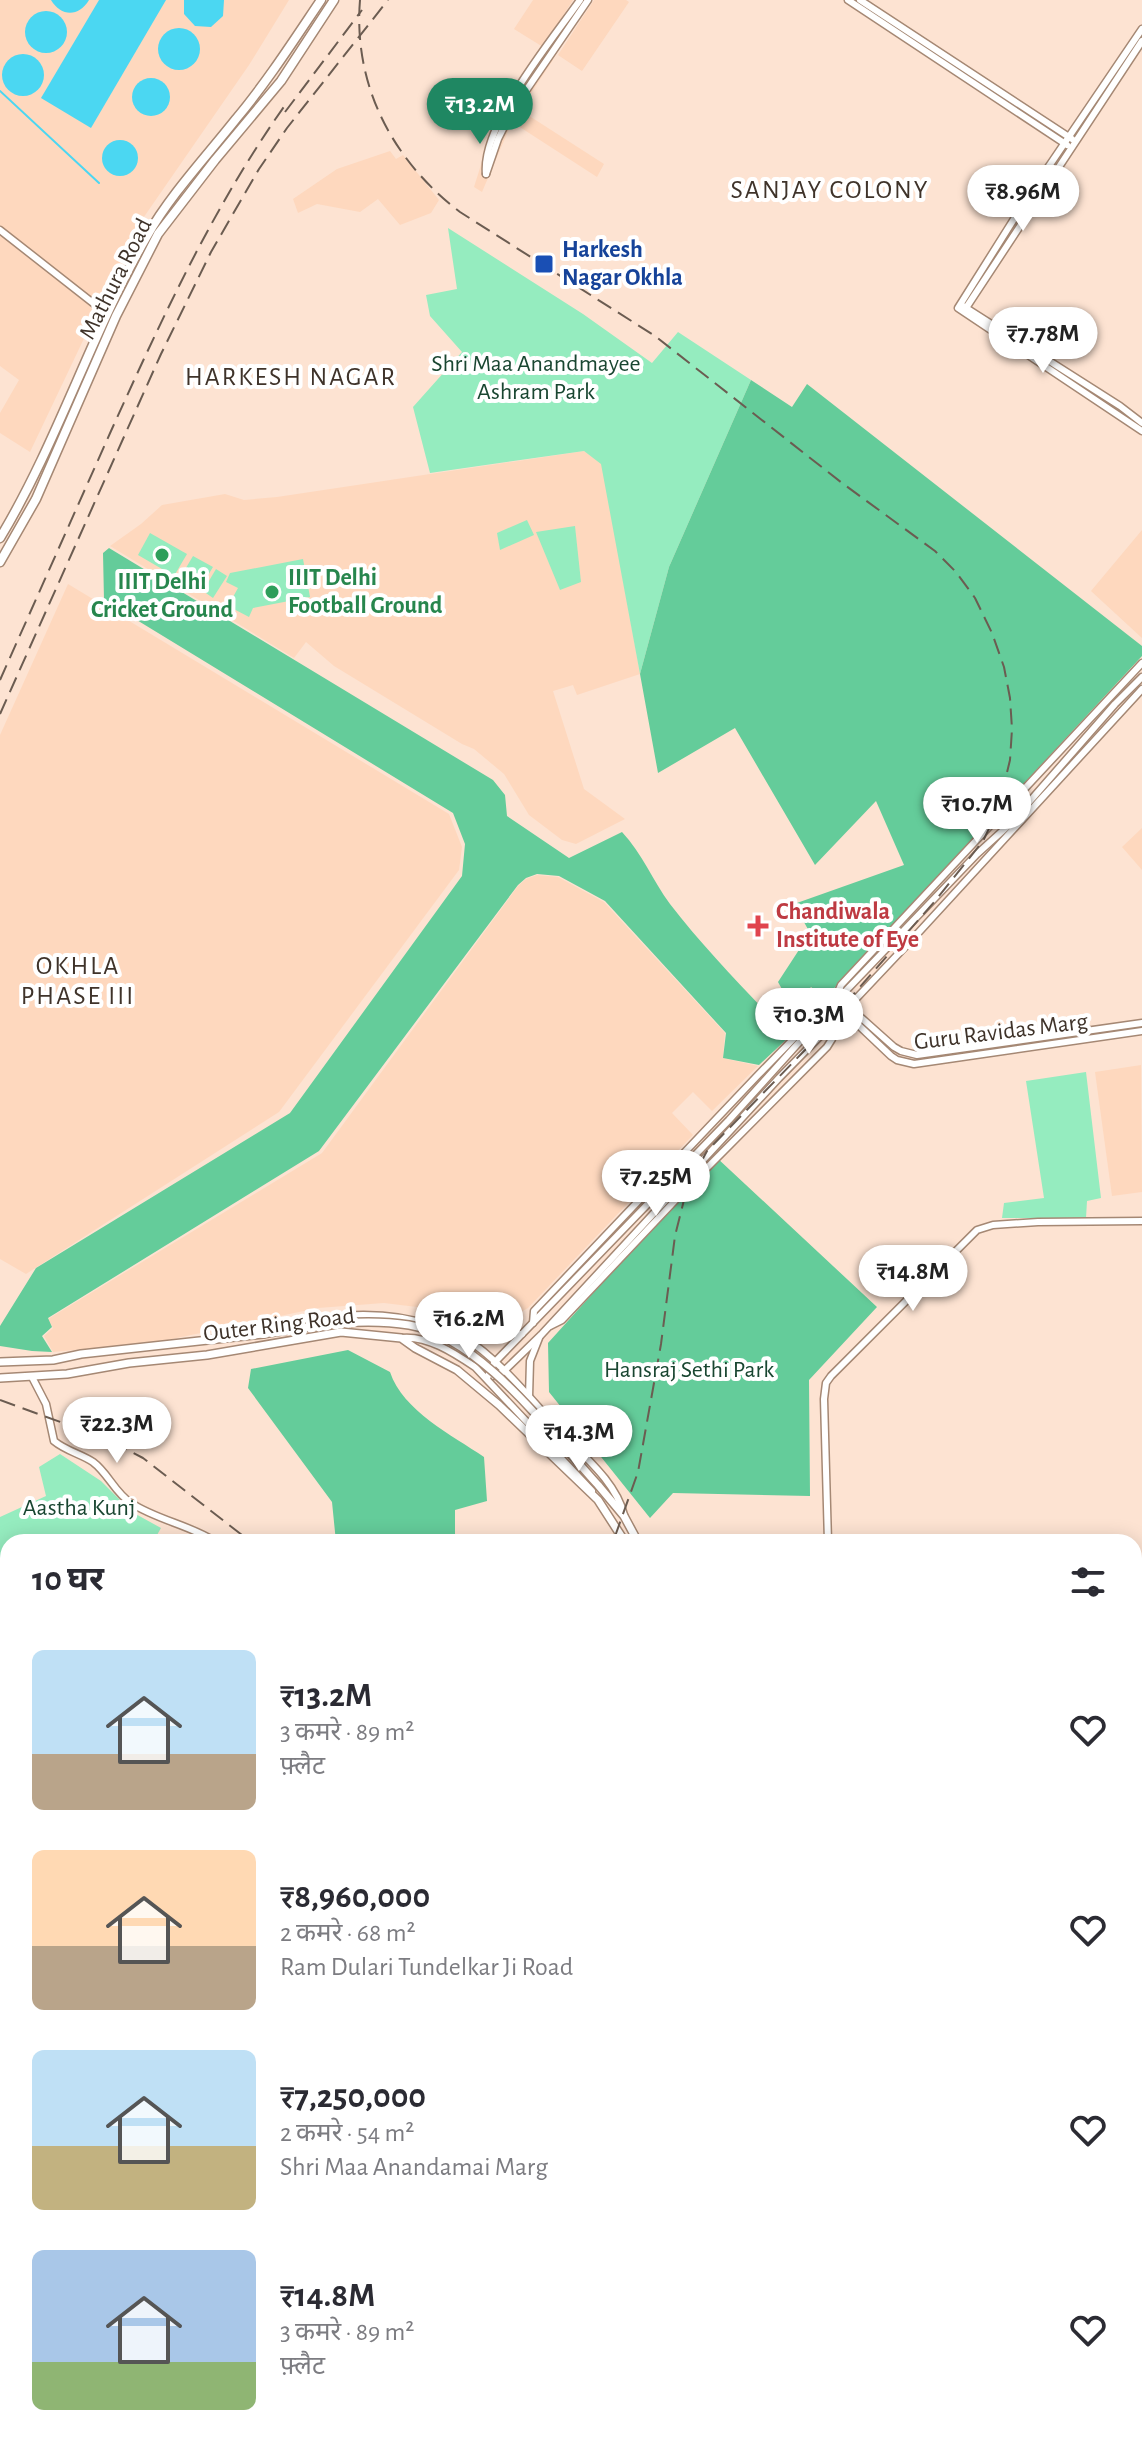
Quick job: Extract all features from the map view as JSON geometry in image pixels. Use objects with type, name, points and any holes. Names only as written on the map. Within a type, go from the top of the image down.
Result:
[{"type":"highway","name":"Mathura Road","points":[[0,538],[25,494],[107,314],[149,233],[205,155],[271,74],[321,0]]},
{"type":"highway","name":"Mathura Road","points":[[0,562],[36,499],[116,316],[158,234],[281,81],[334,0]]},
{"type":"main road","points":[[580,0],[495,129],[485,166],[486,174],[512,111],[588,0]]},
{"type":"main road","points":[[848,0],[1070,143]]},
{"type":"main road","points":[[860,0],[1070,143]]},
{"type":"main road","points":[[1070,143],[1142,29]]},
{"type":"main road","points":[[963,307],[1026,200],[1142,41]]},
{"type":"main road","points":[[0,230],[107,314]]},
{"type":"main road","points":[[963,307],[1142,423]]},
{"type":"main road","points":[[963,307],[1142,431]]},
{"type":"main road","points":[[839,998],[841,985],[1142,663]]},
{"type":"main road","points":[[487,1378],[494,1363],[533,1323],[534,1311],[800,1032],[822,1017],[977,854],[1009,825],[1142,677]]},
{"type":"main road","points":[[487,1378],[503,1372],[541,1335],[1142,689]]},
{"type":"main road","points":[[1109,698],[1115,704]]},
{"type":"main road","name":"Guru Ravidas Marg","points":[[839,998],[894,1047],[917,1055],[1142,1023]]},
{"type":"main road","name":"Guru Ravidas Marg","points":[[834,1022],[852,1019],[891,1056],[914,1064],[1142,1031]]},
{"type":"main road","points":[[546,1328],[562,1320],[827,1047],[832,1039],[834,1022]]},
{"type":"main road","points":[[828,1534],[824,1399],[828,1380],[840,1366],[977,1230],[993,1225],[1038,1222],[1142,1221]]},
{"type":"main road","points":[[228,1339],[236,1333],[362,1313],[418,1320],[462,1336],[523,1334]]},
{"type":"main road","name":"Outer Ring Road","points":[[0,1362],[53,1360],[326,1324],[380,1322],[412,1326],[457,1343],[479,1359],[511,1389],[624,1516]]},
{"type":"main road","name":"Outer Ring Road","points":[[0,1378],[67,1374],[129,1363],[207,1355],[341,1332],[401,1338],[448,1364],[478,1386],[598,1500],[620,1534]]},
{"type":"main road","points":[[445,1349],[455,1343],[452,1332]]},
{"type":"main road","points":[[529,1398],[530,1361],[541,1335]]},
{"type":"main road","points":[[462,1336],[494,1363],[603,1477],[621,1504],[634,1534]]},
{"type":"main road","points":[[401,1338],[420,1338],[475,1367],[589,1486],[598,1500]]},
{"type":"main road","points":[[32,1377],[46,1404],[54,1441],[94,1463],[132,1504],[202,1534]]},
{"type":"main road","points":[[536,1430],[542,1420],[552,1422]]},
{"type":"shaded area","points":[[0,0],[289,0],[249,65],[137,227],[30,452],[0,433],[0,413],[19,380],[0,366]]},
{"type":"shaded area","points":[[533,0],[573,0],[543,47],[514,29]]},
{"type":"shaded area","points":[[594,0],[629,2],[582,71],[558,55]]},
{"type":"shaded area","points":[[539,52],[553,60],[520,110],[604,164],[597,177],[512,122],[482,192],[474,187],[490,136],[508,100]]},
{"type":"shaded area","points":[[390,151],[396,159],[403,155],[439,200],[431,213],[400,225],[378,199],[360,212],[317,204],[298,213],[293,199],[337,169]]},
{"type":"shaded area","points":[[584,451],[602,463],[640,674],[577,695],[573,685],[553,691],[584,789],[625,819],[576,844],[562,840],[529,815],[504,774],[474,749],[334,666],[306,642],[294,658],[110,546],[162,505],[225,494],[244,500],[277,497]]},
{"type":"shaded area","points":[[1142,530],[1142,638],[1091,591]]},
{"type":"shaded area","points":[[68,584],[449,814],[462,847],[459,870],[279,1112],[26,1274],[0,1259],[0,735]]},
{"type":"shaded area","points":[[1142,828],[1142,870],[1122,847]]},
{"type":"shaded area","points":[[537,875],[558,877],[604,902],[725,1033],[723,1058],[758,1066],[712,1111],[693,1092],[672,1113],[693,1135],[528,1308],[500,1321],[486,1321],[384,1303],[318,1308],[158,1342],[53,1352],[44,1336],[53,1328],[48,1319],[322,1153],[518,886]]},
{"type":"shaded area","points":[[1141,1065],[1142,1192],[1112,1196],[1095,1072]]},
{"type":"green space","name":"Shri Maa Anandmayee Ashram Park","points":[[448,228],[583,314],[652,363],[678,332],[751,380],[669,567],[640,674],[601,464],[584,451],[430,473],[413,407],[462,352],[430,316],[426,295],[457,289]]},
{"type":"green space","points":[[751,380],[792,407],[807,384],[1142,646],[1142,656],[825,998],[811,987],[793,1009],[778,982],[810,933],[794,904],[904,865],[876,801],[815,865],[735,728],[658,773],[640,674],[669,567]]},
{"type":"green space","points":[[527,520],[534,535],[500,550],[497,533]]},
{"type":"green space","points":[[575,526],[581,582],[560,590],[536,532]]},
{"type":"green space","name":"IIIT Delhi Cricket Ground","points":[[150,533],[187,554],[174,576],[138,555]]},
{"type":"green space","points":[[109,548],[493,780],[505,795],[507,816],[569,858],[622,832],[684,921],[789,1037],[759,1065],[723,1058],[726,1033],[605,901],[559,876],[537,874],[526,878],[319,1151],[48,1318],[52,1327],[42,1336],[52,1352],[0,1346],[0,1326],[36,1268],[290,1113],[462,876],[465,844],[453,813],[104,600],[103,553]]},
{"type":"green space","points":[[193,556],[213,567],[199,590],[180,578]]},
{"type":"green space","name":"IIIT Delhi Football Ground","points":[[303,559],[310,597],[253,608],[249,617],[228,606],[238,588],[226,582],[230,573]]},
{"type":"green space","points":[[216,569],[227,576],[213,598],[203,591]]},
{"type":"green space","points":[[1086,1072],[1101,1198],[1087,1201],[1086,1218],[1002,1218],[1004,1203],[1044,1198],[1026,1081]]},
{"type":"green space","name":"Hansraj Sethi Park","points":[[716,1157],[877,1307],[809,1380],[810,1496],[673,1493],[650,1518],[549,1392],[548,1343]]},
{"type":"green space","points":[[348,1350],[390,1372],[396,1386],[417,1410],[484,1457],[487,1501],[455,1510],[455,1534],[335,1534],[332,1502],[248,1388],[251,1369]]},
{"type":"green space","name":"Aastha Kunj","points":[[60,1454],[101,1481],[132,1512],[161,1528],[158,1534],[0,1534],[0,1517],[46,1496],[39,1467]]},
{"type":"water","points":[[51,0],[89,0],[80,10],[70,13],[60,10]]},
{"type":"water","points":[[99,0],[166,0],[91,128],[41,98]]},
{"type":"water","points":[[184,0],[224,0],[223,16],[211,27],[195,26],[184,14]]},
{"type":"water","points":[[46,11],[61,17],[67,32],[61,47],[46,53],[31,47],[25,32],[31,17]]},
{"type":"water","points":[[179,28],[194,34],[200,49],[194,64],[179,70],[164,64],[158,49],[164,34]]},
{"type":"water","points":[[23,54],[38,60],[44,75],[38,90],[23,96],[8,90],[2,75],[8,60]]},
{"type":"water","points":[[151,78],[165,83],[170,97],[165,111],[151,116],[137,111],[132,97],[137,83]]},
{"type":"water","points":[[120,140],[133,145],[138,158],[133,171],[120,176],[107,171],[102,158],[107,145]]},
{"type":"waterway","points":[[0,91],[99,183]]},
{"type":"railway","points":[[360,0],[363,62],[382,119],[397,145],[436,192],[460,212],[655,336],[842,483],[935,551],[975,598],[1004,667],[1010,698],[1010,760],[998,810],[983,841],[805,1050],[707,1151],[687,1188],[675,1236],[661,1344],[638,1472],[616,1534]]},
{"type":"railway","points":[[0,714],[161,354],[211,252],[259,169],[287,128],[388,0]]},
{"type":"railway","points":[[285,112],[362,10]]},
{"type":"railway","points":[[0,680],[171,303],[237,179],[288,101]]},
{"type":"railway","points":[[0,1400],[107,1439],[143,1458],[241,1534]]},
{"type":"place","name":"Harkesh Nagar Okhla","points":[[544,264]]},
{"type":"place","name":"IIIT Delhi Cricket Ground","points":[[162,555]]},
{"type":"place","name":"IIIT Delhi Football Ground","points":[[272,592]]},
{"type":"place","name":"Chandiwala Institute of Eye","points":[[758,926]]},
{"type":"district","name":"SANJAY COLONY","points":[[830,190]]},
{"type":"district","name":"HARKESH NAGAR","points":[[291,377]]},
{"type":"district","name":"OKHLA PHASE III","points":[[78,981]]}]
